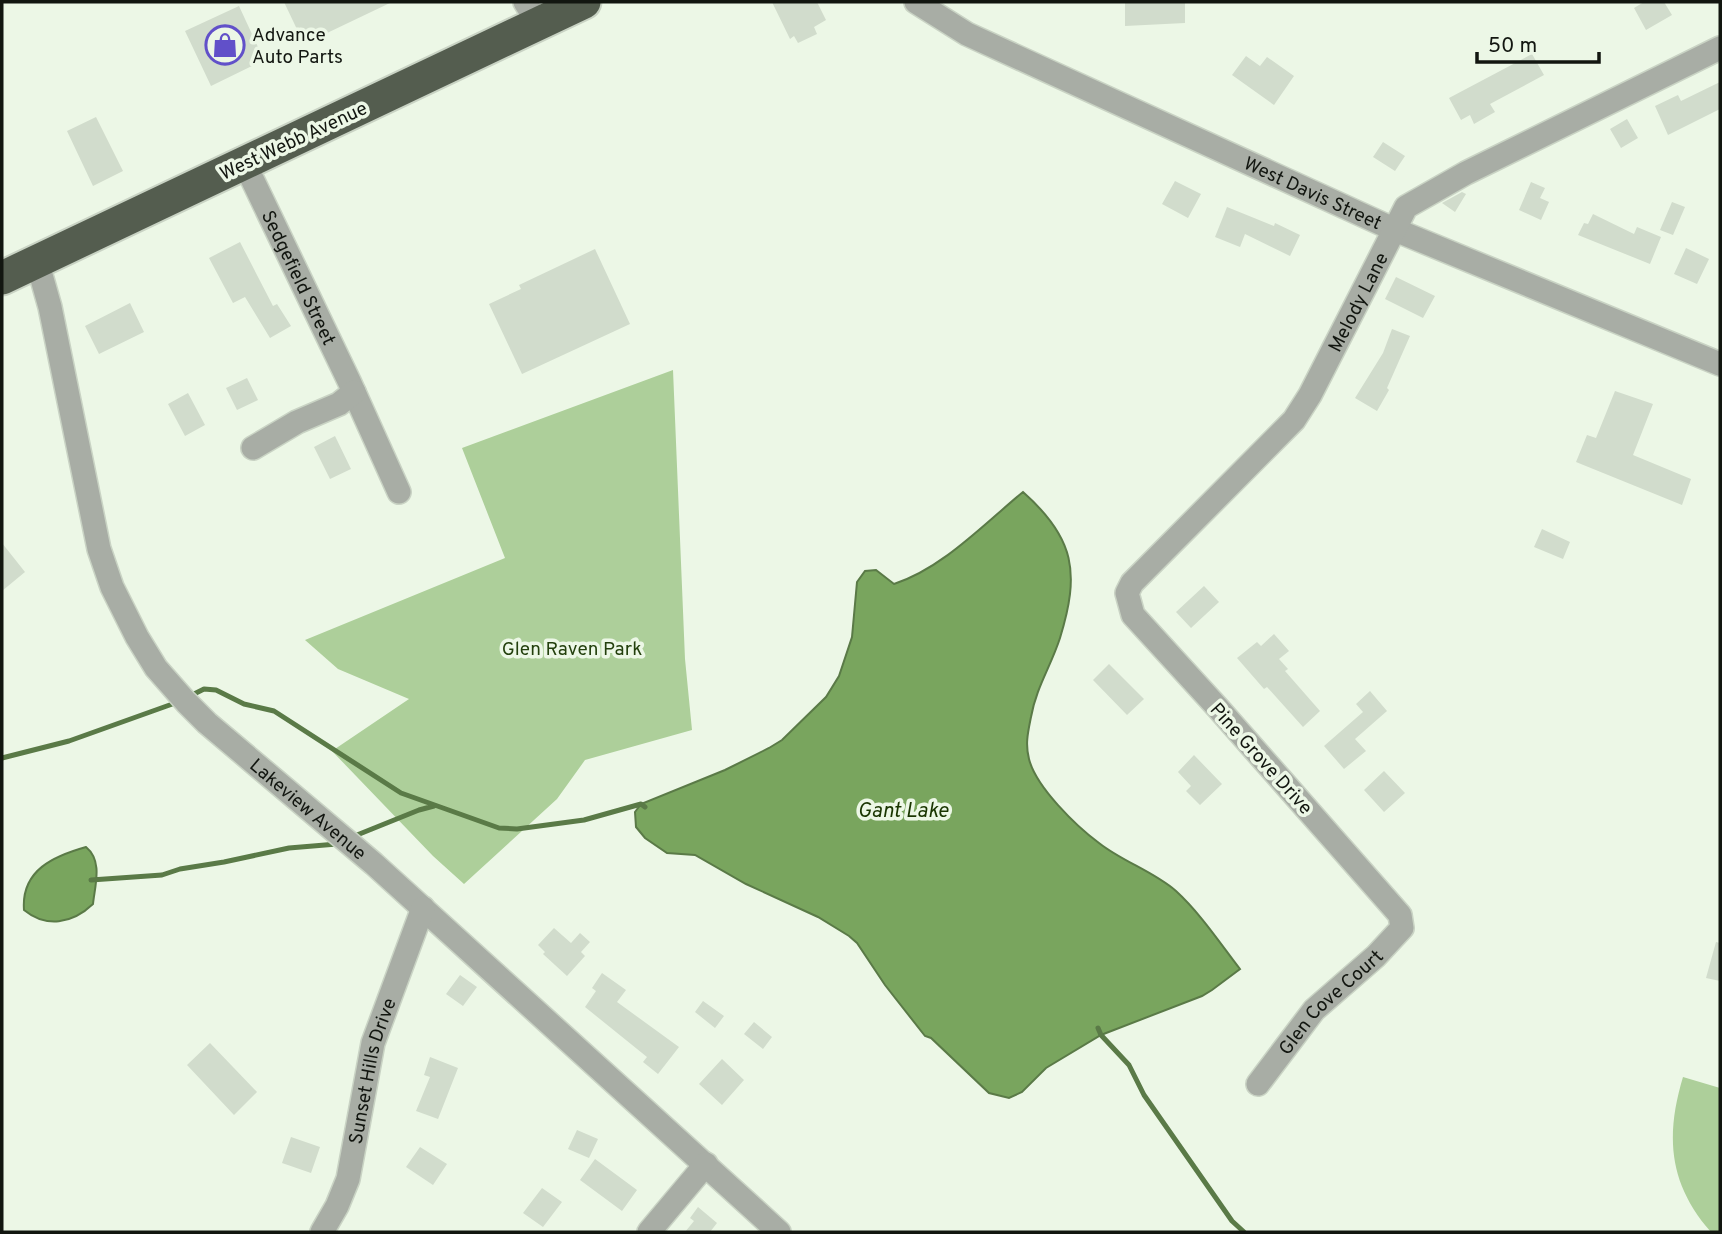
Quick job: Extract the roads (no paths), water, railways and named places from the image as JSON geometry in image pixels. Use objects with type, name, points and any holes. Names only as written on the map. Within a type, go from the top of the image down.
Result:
[{"type":"highway","name":"West Webb Avenue","points":[[2,278],[244,162],[532,13],[584,2]]},
{"type":"street","name":"West Davis Street","points":[[916,2],[967,34],[1393,229],[1720,364]]},
{"type":"street","name":"Melody Lane","points":[[1127,593],[1132,583],[1293,420],[1310,395],[1406,206],[1466,173],[1720,48]]},
{"type":"street","name":"Sedgefield Street","points":[[244,162],[399,492]]},
{"type":"street","name":"Lakeview Avenue","points":[[37,261],[50,307],[99,549],[112,587],[137,637],[156,667],[207,723],[374,864],[779,1232]]},
{"type":"street","points":[[253,448],[297,422],[339,404],[354,392]]},
{"type":"street","name":"Pine Grove Drive","points":[[1127,593],[1133,615],[1353,860],[1400,915],[1401,920]]},
{"type":"street","name":"Sunset Hills Drive","points":[[321,1232],[337,1206],[348,1179],[373,1043],[423,908]]},
{"type":"street","name":"Glen Cove Court","points":[[1258,1084],[1314,1010],[1385,947],[1402,928],[1401,920]]},
{"type":"street","points":[[649,1232],[706,1164]]},
{"type":"water","name":"Gant Lake","points":[[1023,492],[1054,525],[1063,541],[1071,575],[1070,594],[1060,638],[1033,706],[1027,748],[1033,770],[1058,805],[1090,836],[1176,891],[1202,918],[1240,969],[1202,996],[1101,1035],[1046,1068],[1022,1092],[1009,1098],[989,1093],[931,1038],[925,1036],[885,985],[857,943],[849,936],[818,917],[746,884],[695,855],[667,853],[645,838],[636,827],[635,812],[641,804],[725,770],[769,748],[782,740],[826,697],[839,676],[852,637],[857,582],[865,571],[876,570],[894,584],[912,577],[962,544]]},
{"type":"water","points":[[86,847],[95,859],[96,866],[93,904],[76,916],[59,921],[41,919],[24,910],[24,896],[34,875],[52,860]]},
{"type":"waterway","points":[[190,696],[204,689],[216,690],[244,704],[274,711],[401,793],[499,828],[517,829],[584,820],[641,804],[645,807]]},
{"type":"waterway","points":[[2,758],[69,741],[178,702]]},
{"type":"waterway","points":[[352,837],[434,806]]},
{"type":"waterway","points":[[91,880],[162,875],[180,869],[289,848],[337,844]]},
{"type":"waterway","points":[[1098,1028],[1101,1035],[1129,1065],[1144,1095],[1232,1221],[1244,1232]]},
{"type":"place","name":"Advance Auto Parts","points":[[225,45]]},
{"type":"park label","name":"Glen Raven Park","points":[[572,648]]}]
